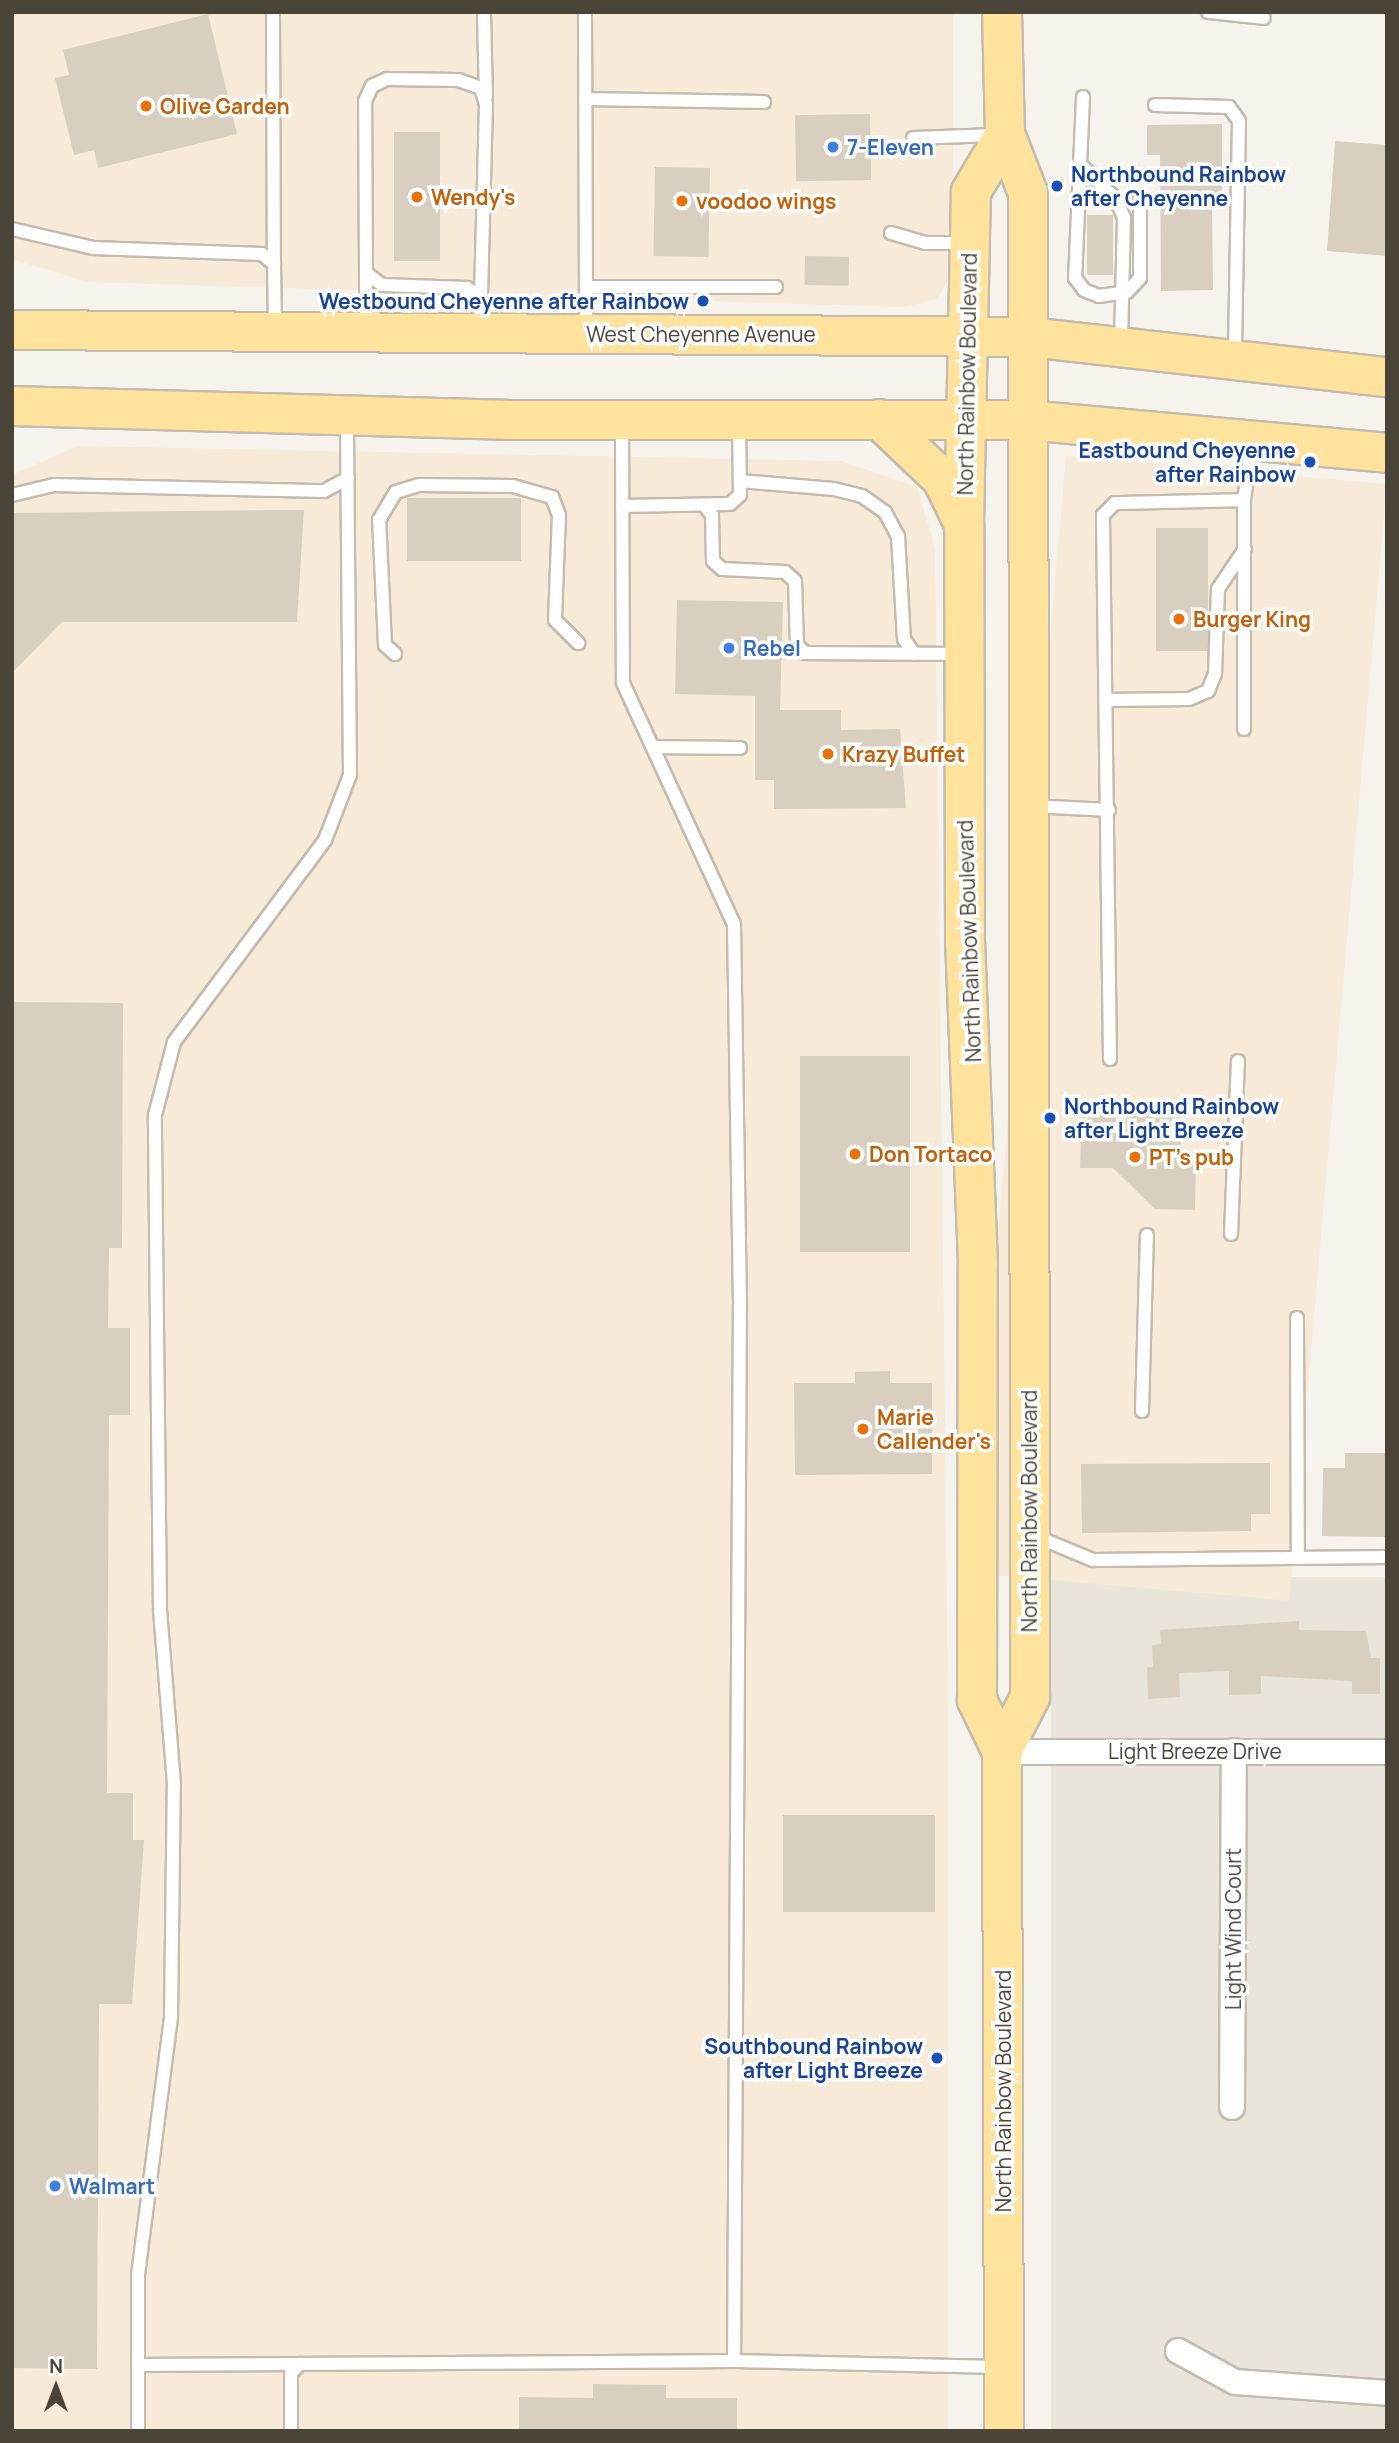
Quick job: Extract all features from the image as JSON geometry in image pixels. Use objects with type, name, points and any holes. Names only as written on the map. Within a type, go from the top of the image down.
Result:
[{"type":"main road","name":"North Rainbow Boulevard","points":[[1002,12],[1005,134],[1028,193],[1026,420],[1030,1697],[1002,1752]]},
{"type":"main road","name":"North Rainbow Boulevard","points":[[1004,2431],[1002,1752],[977,1700],[978,1319],[965,943],[964,523],[971,192],[1005,134]]},
{"type":"main road","name":"West Cheyenne Avenue","points":[[12,330],[366,331],[480,315],[586,334],[1028,337],[1387,377]]},
{"type":"main road","points":[[12,407],[622,419],[1026,420],[1387,453]]},
{"type":"main road","points":[[879,419],[942,479],[964,523]]},
{"type":"main road","points":[[978,1319],[1028,1321]]},
{"type":"street","name":"Light Wind Court","points":[[1232,2107],[1234,1751]]},
{"type":"street","name":"Light Breeze Drive","points":[[1002,1752],[1387,1752]]},
{"type":"street","points":[[1178,2351],[1235,2382],[1387,2393]]},
{"type":"lane","points":[[273,12],[275,331]]},
{"type":"lane","points":[[585,12],[586,334]]},
{"type":"lane","points":[[1208,12],[1264,18]]},
{"type":"lane","points":[[480,315],[486,104],[485,16]]},
{"type":"lane","points":[[366,331],[365,101],[372,86],[387,79],[458,79],[481,88],[486,104]]},
{"type":"lane","points":[[1083,97],[1083,167],[1076,189],[1075,278],[1099,296],[1127,292],[1140,278],[1140,197]]},
{"type":"lane","points":[[585,99],[764,102]]},
{"type":"lane","points":[[1155,106],[1229,107],[1239,121],[1235,361]]},
{"type":"lane","points":[[913,138],[1005,134]]},
{"type":"lane","points":[[1083,167],[1121,207],[1127,292],[1121,347]]},
{"type":"lane","points":[[12,229],[93,248],[262,254],[274,264]]},
{"type":"lane","points":[[891,233],[925,243],[970,243]]},
{"type":"lane","points":[[366,273],[382,285],[467,288],[480,315]]},
{"type":"lane","points":[[587,288],[776,288]]},
{"type":"lane","points":[[138,2431],[138,2275],[171,2016],[174,1784],[160,1611],[155,1115],[174,1042],[325,840],[350,775],[346,414]]},
{"type":"lane","points":[[622,506],[730,504],[740,495],[739,418]]},
{"type":"lane","points":[[622,419],[623,683],[734,924],[740,1297],[734,2361]]},
{"type":"lane","points":[[1244,729],[1244,500],[1253,440]]},
{"type":"lane","points":[[12,495],[54,485],[324,491],[348,478]]},
{"type":"lane","points":[[740,481],[834,489],[862,496],[885,512],[898,536],[904,639],[914,654]]},
{"type":"lane","points":[[395,653],[385,645],[379,520],[396,492],[419,485],[513,486],[551,497],[559,515],[555,620],[578,643]]},
{"type":"lane","points":[[1110,1059],[1109,810],[1105,701],[1108,507],[1244,500]]},
{"type":"lane","points":[[704,505],[712,515],[713,561],[722,569],[785,572],[795,581],[797,645],[805,653],[964,654]]},
{"type":"lane","points":[[1105,701],[1189,699],[1208,691],[1215,674],[1218,589],[1245,549]]},
{"type":"lane","points":[[653,747],[740,748]]},
{"type":"lane","points":[[1027,806],[1109,810]]},
{"type":"lane","points":[[1231,1234],[1237,1061]]},
{"type":"lane","points":[[1142,1410],[1147,1235]]},
{"type":"lane","points":[[1297,1318],[1298,1558]]},
{"type":"lane","points":[[1028,1533],[1093,1560],[1387,1557]]},
{"type":"lane","points":[[138,2365],[734,2361],[1004,2367]]},
{"type":"lane","points":[[291,2431],[291,2372],[300,2364]]},
{"type":"shaded area","points":[[12,12],[953,12],[953,271],[937,299],[904,307],[87,282],[12,259]]},
{"type":"shaded area","points":[[77,446],[842,461],[917,487],[935,548],[948,1703],[948,2431],[12,2431],[12,475]]},
{"type":"shaded area","points":[[1066,456],[1387,484],[1289,1601],[968,1573]]},
{"type":"shaded area","points":[[1051,1577],[1387,1577],[1387,2431],[1051,2431]]},
{"type":"building","name":"Olive Garden","points":[[208,14],[237,134],[98,168],[94,150],[74,155],[55,78],[69,75],[63,50]]},
{"type":"building","name":"7-Eleven","points":[[870,114],[871,180],[796,181],[795,115]]},
{"type":"building","points":[[1222,124],[1222,196],[1212,196],[1213,290],[1161,291],[1160,155],[1147,155],[1147,125]]},
{"type":"building","name":"Wendy's","points":[[394,132],[440,132],[440,261],[394,261]]},
{"type":"building","points":[[1335,141],[1387,145],[1387,256],[1327,251]]},
{"type":"building","name":"voodoo wings","points":[[655,167],[710,168],[708,257],[653,256]]},
{"type":"building","points":[[1087,215],[1113,215],[1113,275],[1087,275]]},
{"type":"building","points":[[805,256],[849,257],[848,286],[804,285]]},
{"type":"building","points":[[407,498],[521,498],[521,561],[407,561]]},
{"type":"building","points":[[304,510],[297,622],[62,622],[12,673],[12,513]]},
{"type":"building","name":"Burger King","points":[[1156,528],[1208,528],[1208,651],[1156,651]]},
{"type":"building","points":[[677,600],[783,602],[780,710],[841,710],[841,730],[900,729],[906,808],[774,809],[774,780],[755,780],[755,696],[675,694]]},
{"type":"building","points":[[12,1002],[123,1003],[122,1248],[109,1248],[108,1328],[130,1328],[130,1415],[109,1415],[107,1793],[133,1793],[133,1840],[144,1840],[132,2004],[99,2004],[97,2369],[12,2368]]},
{"type":"building","name":"Don Tortaco","points":[[800,1056],[910,1056],[910,1252],[800,1252]]},
{"type":"building","name":"PT's pub","points":[[1082,1103],[1181,1103],[1181,1150],[1196,1164],[1195,1210],[1155,1209],[1113,1168],[1080,1168]]},
{"type":"building","name":"Marie Callender's","points":[[890,1371],[890,1383],[932,1383],[932,1474],[795,1475],[794,1383],[855,1383],[855,1372]]},
{"type":"building","points":[[1345,1453],[1387,1453],[1387,1537],[1322,1536],[1323,1468],[1345,1468]]},
{"type":"building","points":[[1270,1463],[1270,1514],[1251,1514],[1251,1531],[1082,1533],[1081,1464]]},
{"type":"building","points":[[1299,1621],[1299,1630],[1366,1631],[1371,1658],[1380,1658],[1380,1694],[1352,1694],[1352,1681],[1261,1676],[1261,1694],[1229,1695],[1229,1671],[1179,1673],[1180,1697],[1148,1699],[1147,1667],[1153,1667],[1152,1645],[1161,1644],[1160,1630]]},
{"type":"building","points":[[783,1815],[935,1815],[935,1912],[783,1912]]},
{"type":"building","points":[[593,2384],[666,2385],[666,2398],[737,2398],[737,2431],[519,2431],[519,2397],[593,2398]]},
{"type":"place","name":"Olive Garden","points":[[146,106]]},
{"type":"place","name":"7-Eleven","points":[[833,147]]},
{"type":"place","name":"Northbound Rainbow after Cheyenne","points":[[1057,186]]},
{"type":"place","name":"Wendy's","points":[[417,197]]},
{"type":"place","name":"voodoo wings","points":[[682,201]]},
{"type":"place","name":"Westbound Cheyenne after Rainbow","points":[[703,301]]},
{"type":"place","name":"Eastbound Cheyenne after Rainbow","points":[[1310,462]]},
{"type":"place","name":"Burger King","points":[[1179,619]]},
{"type":"place","name":"Rebel","points":[[729,648]]},
{"type":"place","name":"Krazy Buffet","points":[[828,754]]},
{"type":"place","name":"Northbound Rainbow after Light Breeze","points":[[1050,1118]]},
{"type":"place","name":"Don Tortaco","points":[[855,1154]]},
{"type":"place","name":"PT's pub","points":[[1135,1157]]},
{"type":"place","name":"Marie Callender's","points":[[863,1429]]},
{"type":"place","name":"Southbound Rainbow after Light Breeze","points":[[937,2058]]},
{"type":"place","name":"Walmart","points":[[55,2186]]}]
